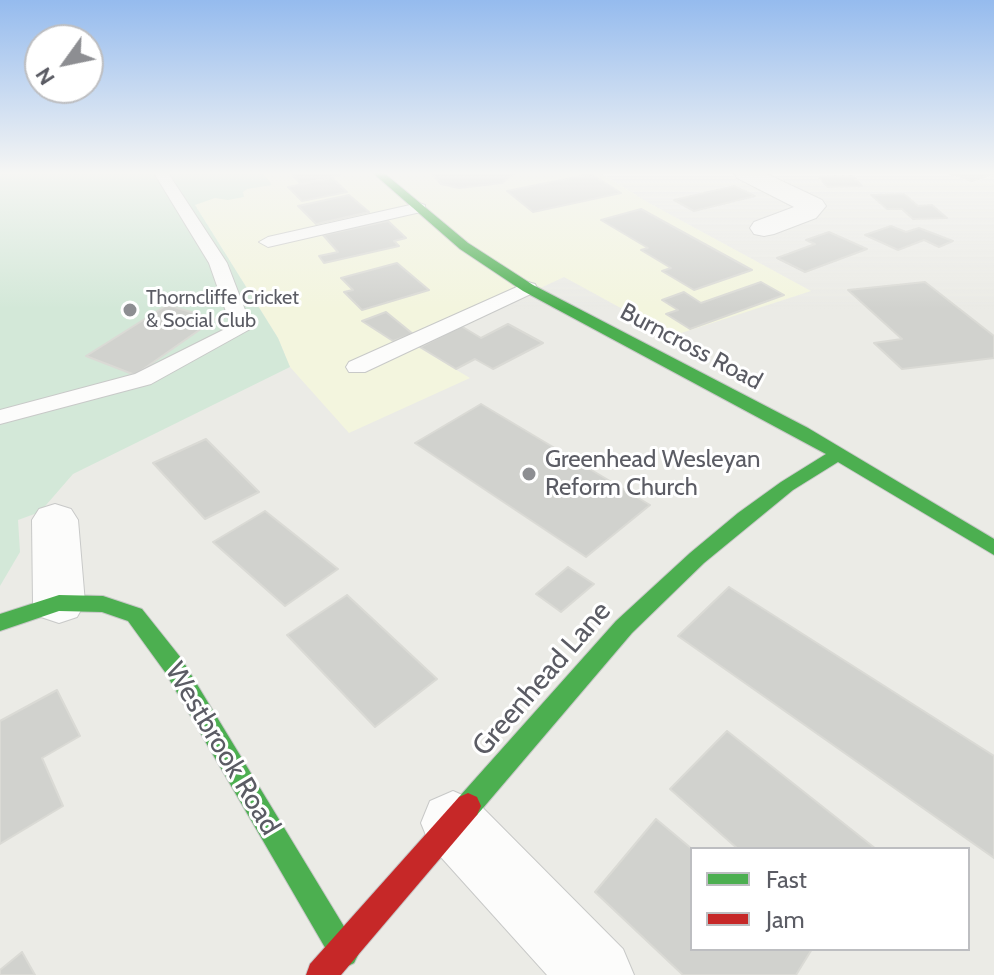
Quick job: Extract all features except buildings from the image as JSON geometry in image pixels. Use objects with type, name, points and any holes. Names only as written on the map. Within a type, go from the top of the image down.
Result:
[{"type":"main road","name":"Burncross Road","points":[[431,218],[464,246],[528,288],[838,454],[994,548]]},
{"type":"main road","name":"Greenhead Lane","points":[[321,975],[344,953],[624,627],[697,558],[745,518],[787,486],[838,454]]},
{"type":"main road","name":"Westbrook Road","points":[[0,623],[59,603],[103,604],[135,615],[173,665],[344,953]]},
{"type":"street","points":[[764,228],[789,218]]},
{"type":"street","points":[[55,520],[59,603]]},
{"type":"street","points":[[453,823],[597,975]]},
{"type":"lane","points":[[0,417],[143,379],[242,328],[218,263],[190,218]]},
{"type":"lane","points":[[268,242],[372,218]]},
{"type":"lane","points":[[357,367],[528,288]]},
{"type":"shaded area","name":"Thorncliffe Cricket & Social Club","points":[[0,218],[203,218],[278,338],[290,367],[73,474],[40,512],[18,520],[20,552],[0,586]]},
{"type":"shaded area","points":[[203,218],[678,218],[811,291],[672,336],[564,277],[416,346],[470,378],[349,433],[290,367],[278,338]]},
{"type":"traffic: fast","points":[[432,218],[464,246],[528,288],[802,432],[994,548]]},
{"type":"traffic: fast","points":[[468,806],[624,627],[697,558],[745,518],[787,486],[838,454]]},
{"type":"traffic: fast","points":[[0,623],[59,603],[103,604],[135,615],[173,665],[344,953]]},
{"type":"traffic: jam","points":[[321,975],[468,806]]},
{"type":"place","name":"Thorncliffe Cricket & Social Club","points":[[130,310]]},
{"type":"place","name":"Greenhead Wesleyan Reform Church","points":[[529,474]]}]
